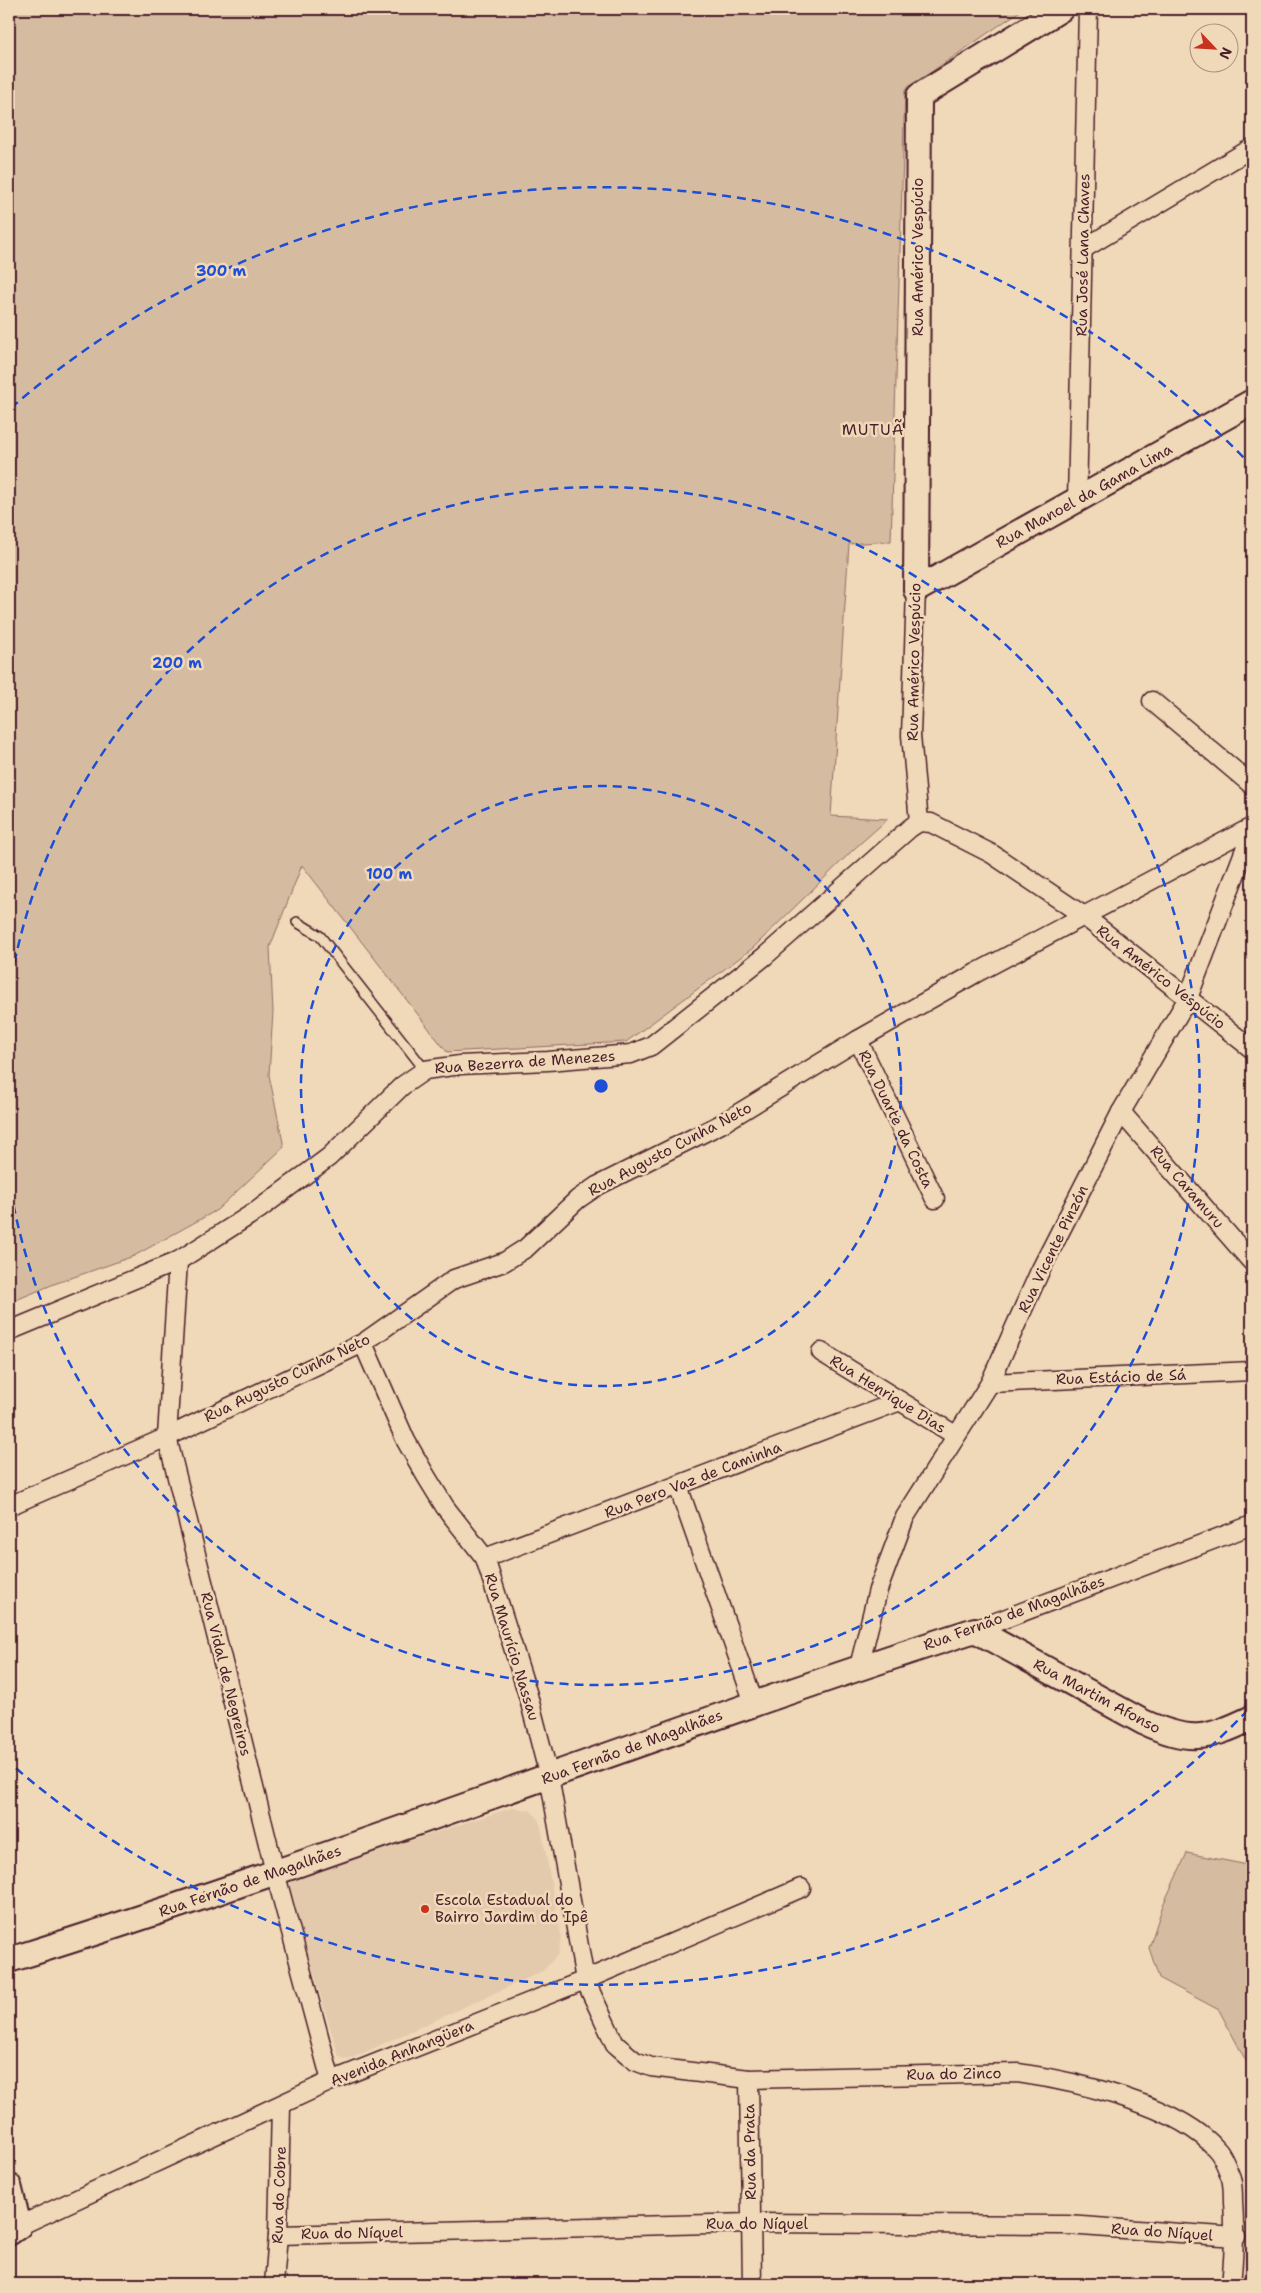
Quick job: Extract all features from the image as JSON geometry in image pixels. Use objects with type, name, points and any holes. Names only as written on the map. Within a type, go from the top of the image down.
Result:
[{"type":"street","name":"Rua Américo Vespúcio","points":[[1061,9],[919,96],[916,590],[911,735],[919,822],[931,823],[992,854],[1084,916],[1252,1049]]},
{"type":"street","name":"Rua José Lana Chaves","points":[[1077,501],[1088,9]]},
{"type":"street","points":[[1083,249],[1252,148]]},
{"type":"street","name":"Rua Manoel da Gama Lima","points":[[916,590],[1252,402]]},
{"type":"street","points":[[1152,701],[1252,785]]},
{"type":"street","name":"Rua Bezerra de Menezes","points":[[9,1331],[178,1261],[298,1182],[329,1158],[402,1086],[425,1070],[460,1064],[548,1061],[631,1054],[651,1046],[765,956],[919,822]]},
{"type":"street","name":"Rua Augusto Cunha Neto","points":[[9,1506],[167,1437],[363,1343],[454,1279],[504,1262],[526,1248],[578,1199],[597,1186],[722,1124],[858,1040],[976,972],[1252,827]]},
{"type":"street","name":"Rua Vicente Pinzón","points":[[859,1667],[878,1590],[905,1517],[955,1435],[990,1383],[1040,1271],[1121,1112],[1188,998],[1252,832]]},
{"type":"street","name":"Rua Duarte da Costa","points":[[858,1040],[934,1199]]},
{"type":"street","name":"Rua Caramuru","points":[[1121,1112],[1252,1262]]},
{"type":"street","name":"Rua Vidal de Negreiros","points":[[178,1261],[167,1437],[275,1872],[331,2081]]},
{"type":"street","name":"Rua Maurício Nassau","points":[[363,1343],[406,1441],[445,1507],[485,1558],[528,1695],[549,1776],[585,1980]]},
{"type":"street","name":"Rua Henrique Dias","points":[[821,1352],[955,1435]]},
{"type":"street","name":"Rua Estácio de Sá","points":[[990,1383],[1252,1371]]},
{"type":"street","name":"Rua Pero Vaz de Caminha","points":[[485,1558],[900,1401]]},
{"type":"street","points":[[678,1486],[754,1703]]},
{"type":"street","name":"Rua Fernão de Magalhães","points":[[9,1960],[158,1914],[754,1703],[975,1630],[1252,1525]]},
{"type":"street","name":"Rua Martim Afonso","points":[[975,1630],[1143,1722],[1167,1732],[1190,1737],[1211,1736],[1252,1718]]},
{"type":"street","name":"Avenida Anhangüera","points":[[14,2229],[281,2106],[331,2081],[585,1980],[801,1888]]},
{"type":"street","name":"Rua do Zinco","points":[[585,1980],[615,2044],[635,2061],[651,2067],[749,2079],[1018,2073],[1054,2078],[1097,2089],[1158,2110],[1195,2131],[1218,2151],[1232,2179],[1236,2237],[1232,2284]]},
{"type":"street","name":"Rua da Prata","points":[[749,2079],[752,2284]]},
{"type":"street","name":"Rua do Cobre","points":[[274,2284],[278,2234],[281,2106]]},
{"type":"street","points":[[9,2186],[14,2229]]},
{"type":"street","name":"Rua do Níquel","points":[[278,2234],[751,2223],[1067,2226],[1236,2237]]},
{"type":"lane","points":[[297,922],[320,936],[425,1070]]},
{"type":"shaded area","points":[[9,9],[1023,9],[905,90],[891,541],[849,544],[831,816],[888,819],[854,849],[753,948],[626,1042],[447,1052],[302,865],[270,947],[273,1012],[269,1075],[284,1147],[217,1210],[134,1256],[54,1284],[9,1303]]},
{"type":"shaded area","name":"Escola Estadual do Bairro Jardim do Ipê","points":[[514,1807],[531,1811],[538,1818],[541,1827],[561,1937],[558,1954],[543,1971],[348,2060],[339,2057],[286,1881]]},
{"type":"shaded area","points":[[1187,1853],[1248,1865],[1252,1864],[1252,2072],[1219,2010],[1159,1978],[1149,1948],[1163,1905]]},
{"type":"place","name":"Escola Estadual do Bairro Jardim do Ipê","points":[[425,1909]]},
{"type":"district","name":"MUTUÃ","points":[[873,429]]}]
